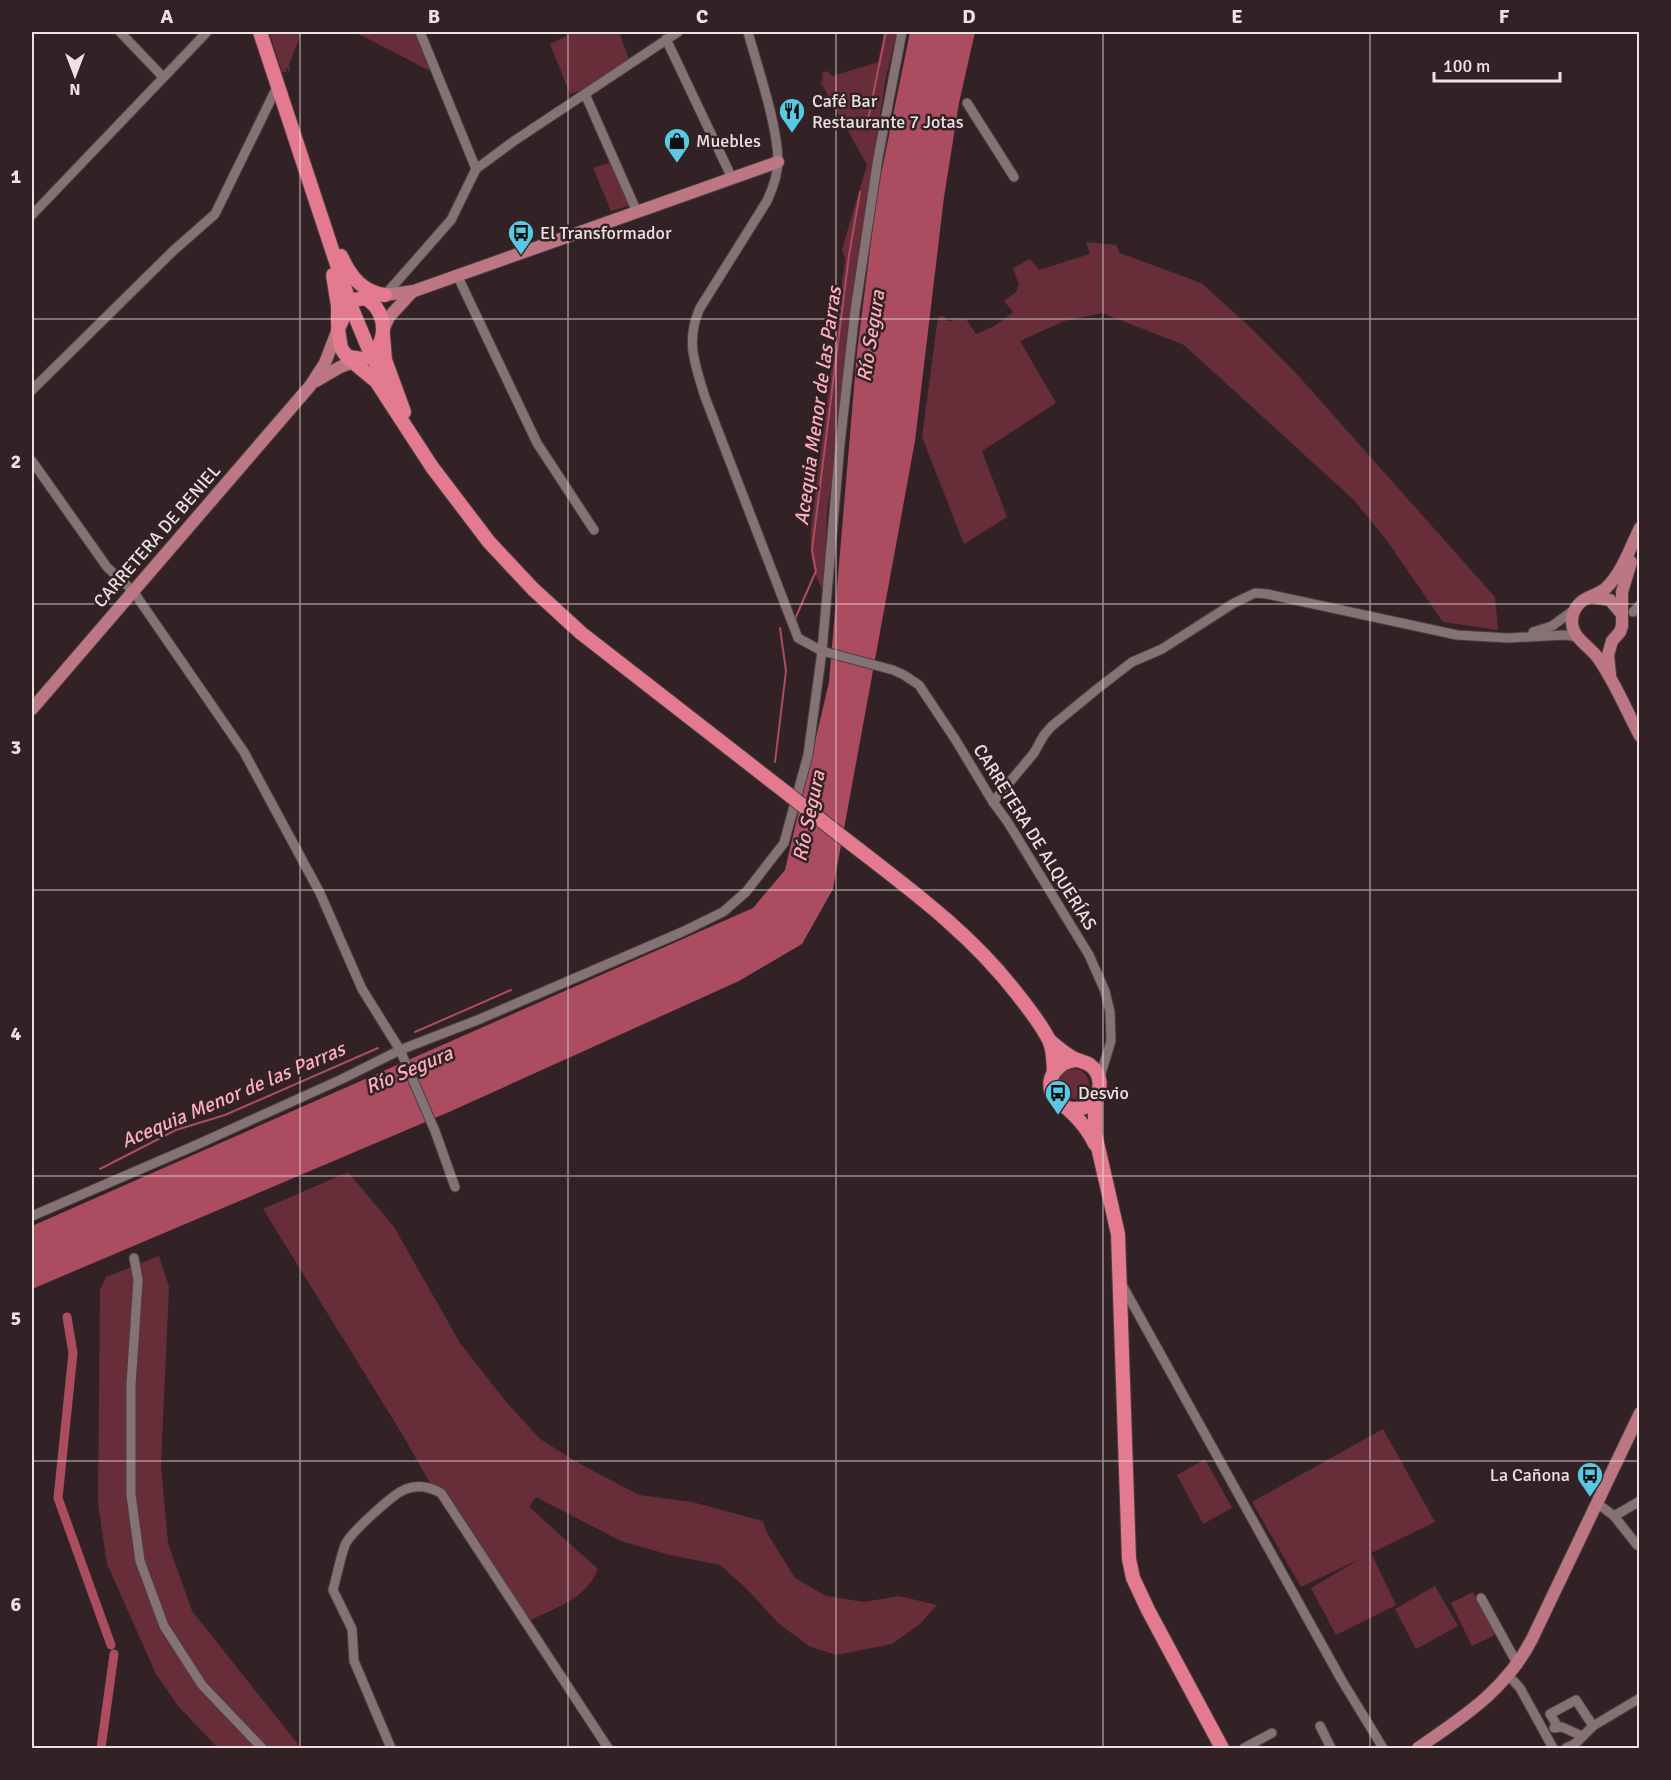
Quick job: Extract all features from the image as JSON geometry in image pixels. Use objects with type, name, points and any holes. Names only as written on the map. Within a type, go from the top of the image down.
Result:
[{"type":"highway","points":[[254,32],[262,36],[350,304],[355,361]]},
{"type":"highway","points":[[315,197],[352,275],[371,294],[372,302],[380,310],[384,360],[426,457]]},
{"type":"highway","points":[[315,197],[335,283],[339,343],[376,381],[426,457],[474,523],[533,589],[581,633],[960,930],[1011,986],[1050,1041],[1094,1069],[1100,1087],[1095,1100],[1095,1134],[1118,1234],[1129,1559],[1133,1578],[1148,1610],[1222,1749]]},
{"type":"highway","points":[[338,329],[350,304],[357,298],[371,294]]},
{"type":"highway","points":[[355,361],[378,346],[383,330]]},
{"type":"highway","points":[[1050,1041],[1054,1072],[1050,1085],[1052,1092],[1060,1104],[1067,1108],[1092,1137],[1101,1160]]},
{"type":"highway","points":[[1054,1072],[1064,1063],[1080,1061]]},
{"type":"highway","points":[[1067,1108],[1082,1108],[1095,1100]]},
{"type":"main road","points":[[371,294],[414,291],[778,162]]},
{"type":"main road","points":[[383,330],[403,300],[414,291]]},
{"type":"main road","points":[[310,386],[331,351],[338,329]]},
{"type":"main road","points":[[310,386],[355,361]]},
{"type":"main road","name":"CARRETERA DE BENIEL","points":[[32,709],[310,386]]},
{"type":"main road","points":[[1640,528],[1636,549],[1605,589],[1584,600],[1574,610],[1572,622],[1582,641],[1610,677],[1640,736]]},
{"type":"main road","points":[[1631,610],[1622,592],[1640,533]]},
{"type":"main road","points":[[1592,597],[1610,600],[1631,610]]},
{"type":"main road","points":[[1582,641],[1603,646],[1612,641],[1620,632],[1622,620],[1631,610]]},
{"type":"main road","points":[[1610,677],[1608,656],[1612,641]]},
{"type":"main road","points":[[1418,1749],[1482,1701],[1518,1665],[1640,1413]]},
{"type":"street","points":[[120,32],[163,77]]},
{"type":"street","points":[[32,215],[207,32]]},
{"type":"street","points":[[420,32],[476,169]]},
{"type":"street","points":[[371,294],[451,220],[476,169],[514,141],[678,32]]},
{"type":"street","points":[[748,32],[771,120],[778,162]]},
{"type":"street","points":[[32,1216],[194,1146],[400,1050],[682,932],[723,912],[746,892],[784,843],[808,755],[822,651],[840,444],[855,311],[878,158],[902,32]]},
{"type":"street","points":[[666,39],[732,178]]},
{"type":"street","points":[[32,390],[173,251],[216,214],[278,85]]},
{"type":"street","points":[[585,94],[637,212]]},
{"type":"street","points":[[967,103],[1014,177]]},
{"type":"street","name":"CARRETERA DE ALQUERÍAS","points":[[778,162],[775,182],[767,201],[697,315],[692,335],[693,360],[798,638],[822,651],[904,675],[919,686],[1007,821],[1089,955],[1100,976],[1110,1012],[1111,1041],[1099,1080]]},
{"type":"street","points":[[457,275],[537,443],[594,530]]},
{"type":"street","points":[[32,461],[107,567],[133,591],[244,752],[320,893],[362,989],[400,1050],[435,1131],[455,1187]]},
{"type":"street","points":[[993,802],[1034,753],[1052,726],[1096,689],[1132,662],[1162,649],[1234,603],[1255,593],[1457,634],[1508,638],[1548,635],[1582,641]]},
{"type":"street","points":[[1508,638],[1541,631],[1574,610]]},
{"type":"street","points":[[1080,1061],[1103,1056],[1108,1052]]},
{"type":"street","points":[[134,1258],[138,1280],[131,1385],[131,1495],[140,1561],[164,1626],[202,1685],[262,1749]]},
{"type":"street","points":[[1120,1281],[1341,1679],[1383,1749]]},
{"type":"street","points":[[391,1749],[354,1661],[352,1629],[333,1590],[346,1543],[381,1506],[406,1489],[427,1486],[441,1493],[608,1749]]},
{"type":"street","points":[[1614,1516],[1640,1501]]},
{"type":"street","points":[[1597,1503],[1614,1516],[1637,1545],[1640,1544]]},
{"type":"street","points":[[1481,1598],[1518,1665]]},
{"type":"street","points":[[1509,1676],[1520,1688],[1553,1749]]},
{"type":"street","points":[[1566,1749],[1576,1743],[1593,1726],[1640,1698]]},
{"type":"street","points":[[1558,1727],[1550,1714],[1576,1700],[1593,1726]]},
{"type":"street","points":[[1320,1726],[1331,1749]]},
{"type":"street","points":[[1542,1729],[1558,1727],[1572,1730],[1582,1736]]},
{"type":"street","points":[[1244,1749],[1272,1733]]},
{"type":"shaded area","points":[[269,32],[302,32],[289,64],[290,72],[287,68],[285,69],[287,72],[282,72]]},
{"type":"shaded area","points":[[355,32],[416,32],[430,68],[428,70]]},
{"type":"shaded area","points":[[575,32],[619,32],[629,59],[582,90],[570,94],[550,44]]},
{"type":"shaded area","points":[[884,32],[897,32],[886,77],[872,164],[850,359],[827,512],[825,595],[812,562],[811,528],[845,260],[842,249],[867,165],[820,81],[823,81],[822,73],[827,71],[833,76],[878,62]]},
{"type":"shaded area","points":[[612,162],[631,205],[611,211],[593,168]]},
{"type":"shaded area","points":[[1086,242],[1116,245],[1120,253],[1201,283],[1251,328],[1295,372],[1495,597],[1498,630],[1443,622],[1388,542],[1354,500],[1184,345],[1102,313],[1064,321],[1020,341],[1056,403],[982,451],[1007,517],[964,544],[922,437],[938,317],[944,316],[948,321],[966,319],[976,334],[991,327],[1013,312],[1004,301],[1016,292],[1019,285],[1013,268],[1030,259],[1039,270],[1090,254]]},
{"type":"shaded area","points":[[1074,1069],[1085,1073],[1089,1084],[1085,1095],[1074,1099],[1063,1095],[1059,1084],[1063,1073]]},
{"type":"shaded area","points":[[348,1172],[394,1227],[460,1343],[507,1403],[540,1439],[582,1465],[639,1495],[692,1502],[763,1521],[767,1533],[795,1578],[826,1596],[864,1602],[899,1596],[937,1605],[920,1624],[892,1644],[836,1655],[809,1646],[778,1623],[748,1590],[720,1565],[670,1555],[621,1541],[536,1497],[529,1507],[598,1569],[587,1587],[579,1594],[561,1606],[531,1620],[427,1478],[263,1209]]},
{"type":"shaded area","points":[[159,1256],[169,1287],[161,1465],[168,1543],[192,1611],[301,1748],[218,1748],[179,1707],[156,1674],[107,1564],[98,1504],[100,1290],[106,1277]]},
{"type":"shaded area","points":[[1383,1429],[1435,1522],[1371,1553],[1396,1605],[1336,1635],[1311,1588],[1360,1559],[1301,1587],[1252,1502]]},
{"type":"shaded area","points":[[1205,1459],[1232,1508],[1203,1524],[1177,1475]]},
{"type":"shaded area","points":[[1435,1586],[1458,1626],[1416,1649],[1395,1609]]},
{"type":"shaded area","points":[[1473,1592],[1495,1635],[1472,1646],[1451,1603]]},
{"type":"water","name":"Río Segura","points":[[910,32],[975,32],[959,103],[944,197],[915,441],[833,889],[802,944],[739,981],[449,1112],[32,1289],[32,1226],[753,908],[785,870],[829,682],[857,352],[877,194]]},
{"type":"waterway","name":"Acequia Menor de las Parras","points":[[866,129],[886,32]]},
{"type":"waterway","name":"Acequia Menor de las Parras","points":[[795,619],[816,571],[812,550],[849,255],[860,192]]},
{"type":"waterway","name":"Acequia Menor de las Parras","points":[[775,762],[786,671],[780,628]]},
{"type":"waterway","name":"Acequia Menor de las Parras","points":[[415,1032],[511,990]]},
{"type":"waterway","name":"Acequia Menor de las Parras","points":[[100,1169],[176,1130],[225,1115],[378,1048]]},
{"type":"waterway","points":[[67,1317],[73,1353],[58,1498],[111,1645]]},
{"type":"waterway","points":[[101,1748],[114,1654]]},
{"type":"place","name":"Café Bar Restaurante 7 Jotas","points":[[792,134]]},
{"type":"place","name":"Muebles","points":[[677,164]]},
{"type":"place","name":"El Transformador","points":[[521,256]]},
{"type":"place","name":"Desvio","points":[[1058,1116]]},
{"type":"place","name":"La Cañona","points":[[1590,1498]]}]
